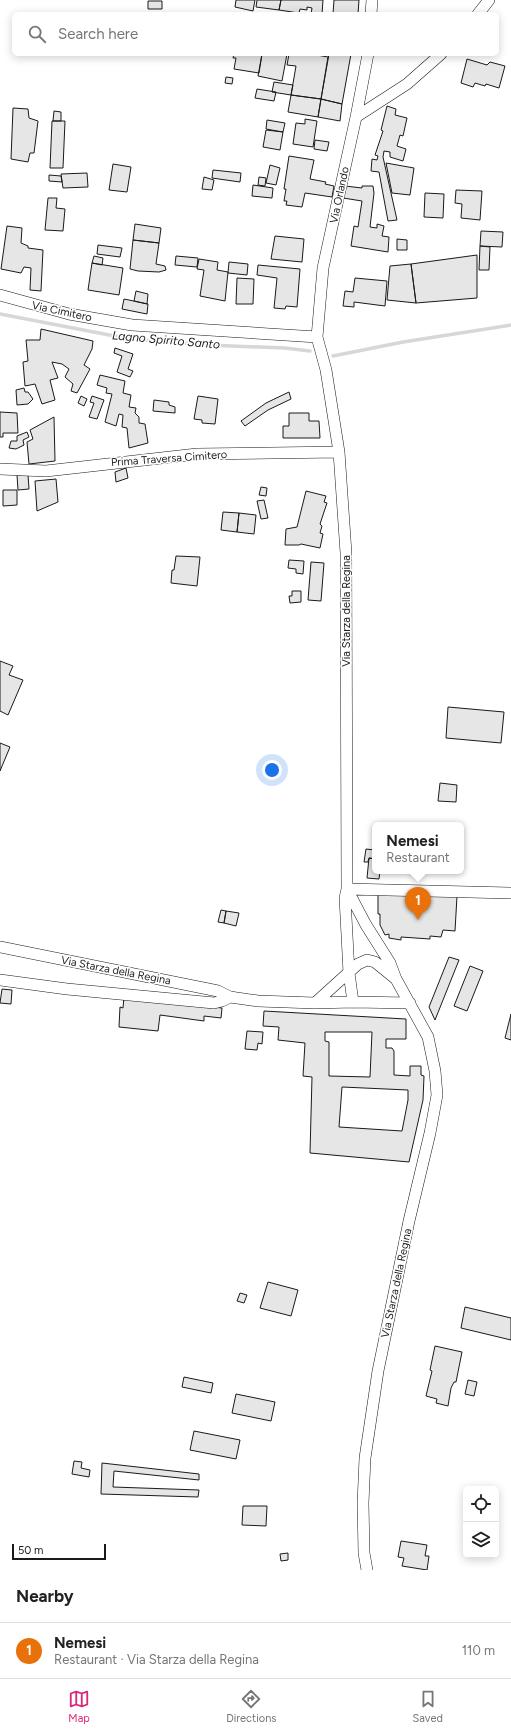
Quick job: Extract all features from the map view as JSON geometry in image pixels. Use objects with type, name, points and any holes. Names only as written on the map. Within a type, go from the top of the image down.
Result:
[{"type":"street","points":[[372,0],[372,12]]},
{"type":"street","points":[[480,12],[489,0]]},
{"type":"street","name":"Via Orlando","points":[[317,337],[324,268],[368,56]]},
{"type":"street","points":[[356,118],[407,84],[439,56]]},
{"type":"street","name":"Via Cimitero","points":[[0,295],[54,310],[132,325],[317,337]]},
{"type":"street","name":"Via Starza della Regina","points":[[317,337],[326,370],[339,452],[346,553],[347,889],[345,898],[349,973],[353,1002]]},
{"type":"street","name":"Prima Traversa Cimitero","points":[[0,470],[46,471],[196,454],[339,452]]},
{"type":"street","points":[[347,889],[511,893]]},
{"type":"street","name":"Via Starza della Regina","points":[[347,889],[366,925],[390,962],[396,979],[428,1037],[435,1071],[437,1095],[430,1133],[390,1311],[373,1402],[365,1458],[363,1503],[364,1553],[367,1570]]},
{"type":"street","name":"Via Starza della Regina","points":[[0,947],[218,991],[230,997],[258,1001],[315,1003],[410,1003]]},
{"type":"street","name":"Via Starza della Regina","points":[[315,1003],[358,964],[367,960],[375,962],[396,979]]},
{"type":"street","name":"Via Starza della Regina","points":[[0,980],[67,989],[214,1003],[230,997]]},
{"type":"building","points":[[236,0],[255,0],[253,11],[235,7]]},
{"type":"building","points":[[257,0],[281,0],[279,10],[256,7]]},
{"type":"building","points":[[281,0],[323,0],[322,12],[311,12],[312,8],[307,7],[307,10],[300,9],[299,12],[279,10]]},
{"type":"building","points":[[334,0],[359,0],[358,12],[333,12]]},
{"type":"building","points":[[148,1],[162,1],[162,9],[148,9]]},
{"type":"building","points":[[234,56],[262,56],[259,73],[234,69],[236,58],[233,58]]},
{"type":"building","points":[[262,56],[287,56],[282,81],[258,76]]},
{"type":"building","points":[[289,56],[328,57],[321,99],[291,95],[296,66],[287,65]]},
{"type":"building","points":[[329,56],[351,56],[342,104],[321,99]]},
{"type":"building","points":[[467,59],[487,65],[490,62],[505,66],[499,88],[486,84],[485,86],[475,83],[473,87],[461,83]]},
{"type":"building","points":[[226,77],[233,78],[232,84],[225,83]]},
{"type":"building","points":[[274,82],[293,85],[291,95],[272,92]]},
{"type":"building","points":[[257,89],[276,92],[274,101],[255,98]]},
{"type":"building","points":[[291,95],[321,99],[318,117],[288,112]]},
{"type":"building","points":[[321,99],[342,104],[340,121],[318,117]]},
{"type":"building","points":[[387,106],[396,109],[395,115],[407,118],[403,136],[400,135],[397,146],[406,149],[403,161],[390,157],[390,152],[384,151],[383,157],[397,220],[388,221],[379,172],[371,171],[372,159],[377,160],[378,156],[375,155],[383,131],[381,130]]},
{"type":"building","points":[[13,108],[28,109],[29,118],[38,121],[34,153],[30,153],[28,162],[11,159]]},
{"type":"building","points":[[54,111],[61,112],[61,121],[53,121]]},
{"type":"building","points":[[305,119],[317,121],[313,147],[293,144],[296,123],[305,124]]},
{"type":"building","points":[[267,120],[285,123],[283,132],[266,129]]},
{"type":"building","points":[[52,121],[65,121],[63,168],[50,168]]},
{"type":"building","points":[[266,130],[283,132],[280,150],[263,147]]},
{"type":"building","points":[[315,140],[329,142],[327,151],[314,149]]},
{"type":"building","points":[[289,156],[314,160],[310,179],[326,182],[325,184],[334,186],[332,197],[305,193],[302,207],[286,205],[287,201],[284,201],[286,189],[284,189]]},
{"type":"building","points":[[386,163],[414,168],[410,195],[392,193]]},
{"type":"building","points":[[113,164],[131,167],[127,192],[109,190]]},
{"type":"building","points":[[270,165],[280,168],[276,185],[266,183]]},
{"type":"building","points":[[213,170],[241,173],[240,182],[212,178]]},
{"type":"building","points":[[87,173],[88,187],[63,188],[61,174]]},
{"type":"building","points":[[49,175],[61,176],[62,182],[49,181]]},
{"type":"building","points":[[204,177],[214,180],[212,190],[202,189]]},
{"type":"building","points":[[259,177],[266,178],[265,186],[258,185]]},
{"type":"building","points":[[253,185],[273,188],[272,198],[252,196]]},
{"type":"building","points":[[345,186],[362,188],[362,186],[373,186],[374,193],[370,227],[377,228],[377,224],[384,226],[382,236],[389,237],[388,252],[351,246],[354,226],[358,227],[362,201],[343,198]]},
{"type":"building","points":[[456,190],[482,191],[480,220],[461,218],[462,204],[455,203]]},
{"type":"building","points":[[425,193],[444,194],[443,218],[424,217]]},
{"type":"building","points":[[48,198],[57,198],[56,208],[65,209],[63,231],[45,230]]},
{"type":"building","points":[[135,224],[161,228],[159,243],[133,240]]},
{"type":"building","points":[[7,226],[22,228],[21,243],[28,246],[28,248],[43,250],[41,291],[30,290],[31,268],[24,267],[21,273],[1,269]]},
{"type":"building","points":[[481,231],[503,232],[502,247],[480,246]]},
{"type":"building","points":[[275,236],[304,239],[302,262],[271,259]]},
{"type":"building","points":[[397,239],[407,240],[407,250],[397,250]]},
{"type":"building","points":[[133,240],[159,243],[156,264],[165,266],[166,270],[159,272],[130,269]]},
{"type":"building","points":[[98,245],[122,248],[120,257],[97,254]]},
{"type":"building","points":[[480,246],[490,247],[489,270],[479,270]]},
{"type":"building","points":[[477,255],[477,298],[416,303],[411,264]]},
{"type":"building","points":[[94,256],[103,258],[102,265],[92,263]]},
{"type":"building","points":[[176,256],[198,258],[197,267],[175,265]]},
{"type":"building","points":[[199,259],[218,262],[217,270],[228,272],[225,301],[200,296],[204,270],[197,269]]},
{"type":"building","points":[[229,262],[248,264],[247,275],[228,273]]},
{"type":"building","points":[[92,263],[123,268],[119,295],[88,290]]},
{"type":"building","points":[[411,264],[416,303],[387,300],[390,266]]},
{"type":"building","points":[[258,265],[300,269],[297,307],[286,306],[285,309],[274,308],[277,278],[257,275]]},
{"type":"building","points":[[237,278],[254,279],[253,304],[236,304]]},
{"type":"building","points":[[355,278],[387,281],[385,306],[354,302],[354,307],[343,306],[345,291],[353,292]]},
{"type":"building","points":[[136,291],[148,294],[147,304],[134,301]]},
{"type":"building","points":[[124,299],[148,304],[147,314],[122,309]]},
{"type":"building","points":[[41,329],[93,341],[92,349],[84,365],[90,369],[77,393],[71,391],[73,384],[65,377],[69,369],[62,364],[52,362],[58,378],[50,380],[55,400],[42,404],[35,384],[25,386],[23,362],[28,361],[26,340],[40,340]]},
{"type":"building","points":[[115,348],[133,354],[128,369],[133,371],[130,377],[117,372],[122,356],[114,353]]},
{"type":"building","points":[[100,375],[125,381],[123,393],[131,395],[129,407],[136,408],[135,413],[139,417],[139,423],[145,424],[148,443],[129,448],[127,428],[122,427],[123,415],[119,414],[116,426],[105,422],[112,394],[106,393],[107,388],[97,385]]},
{"type":"building","points":[[24,388],[25,392],[28,392],[33,399],[28,404],[17,405],[16,390]]},
{"type":"building","points":[[289,392],[291,399],[268,410],[245,426],[241,421],[266,403]]},
{"type":"building","points":[[81,396],[87,399],[84,406],[78,403]]},
{"type":"building","points":[[92,396],[104,400],[97,419],[89,417],[94,403],[90,402]]},
{"type":"building","points":[[198,396],[218,399],[215,424],[202,423],[202,420],[194,419]]},
{"type":"building","points":[[154,400],[169,402],[169,405],[175,407],[175,413],[153,411]]},
{"type":"building","points":[[0,412],[17,413],[18,433],[3,433],[3,437],[0,437]]},
{"type":"building","points":[[289,413],[309,413],[309,421],[319,421],[320,438],[283,438],[283,426],[289,426]]},
{"type":"building","points":[[54,417],[55,461],[29,464],[27,442],[33,439],[30,430]]},
{"type":"building","points":[[27,432],[29,437],[23,440],[24,445],[16,449],[9,448],[11,441],[17,441],[17,436]]},
{"type":"building","points":[[126,468],[128,478],[116,482],[115,472]]},
{"type":"building","points":[[17,475],[28,475],[29,489],[18,490]]},
{"type":"building","points":[[56,479],[58,502],[37,511],[35,481]]},
{"type":"building","points":[[261,487],[267,488],[266,496],[259,495]]},
{"type":"building","points":[[3,490],[17,490],[17,505],[3,506]]},
{"type":"building","points":[[306,491],[326,496],[324,502],[327,503],[320,524],[322,526],[320,533],[323,534],[320,548],[301,544],[285,545],[286,529],[297,527]]},
{"type":"building","points":[[264,500],[268,518],[261,519],[257,501]]},
{"type":"building","points":[[223,512],[239,513],[237,532],[221,530]]},
{"type":"building","points":[[239,513],[256,515],[254,534],[237,532]]},
{"type":"building","points":[[176,556],[200,557],[197,586],[171,583],[172,570],[174,570]]},
{"type":"building","points":[[289,560],[304,561],[303,574],[296,573],[296,569],[288,568]]},
{"type":"building","points":[[311,562],[324,563],[321,601],[308,600]]},
{"type":"building","points":[[292,591],[301,591],[301,602],[290,603],[289,596],[292,596]]},
{"type":"building","points":[[0,661],[13,666],[9,675],[23,680],[8,715],[0,711]]},
{"type":"building","points":[[448,707],[504,712],[501,743],[446,738]]},
{"type":"building","points":[[0,743],[10,747],[0,771]]},
{"type":"building","points":[[440,783],[457,785],[456,802],[438,801]]},
{"type":"building","points":[[366,849],[372,850],[372,858],[369,858],[368,862],[364,862]]},
{"type":"building","points":[[369,858],[372,858],[372,874],[380,874],[379,879],[367,878]]},
{"type":"building","points":[[378,893],[457,896],[455,931],[443,930],[441,937],[430,936],[430,939],[401,937],[401,940],[389,938],[389,934],[385,935],[380,925],[380,914],[378,914]]},
{"type":"building","points":[[221,910],[226,911],[224,923],[218,922]]},
{"type":"building","points":[[226,911],[239,913],[236,926],[224,923]]},
{"type":"building","points":[[449,957],[459,960],[435,1020],[429,1007]]},
{"type":"building","points":[[470,966],[483,971],[467,1011],[454,1006]]},
{"type":"building","points":[[2,989],[12,990],[11,1004],[0,1003]]},
{"type":"building","points":[[124,997],[222,1008],[221,1018],[204,1016],[204,1021],[160,1015],[158,1031],[119,1027],[120,1007],[123,1008]]},
{"type":"building","points":[[264,1011],[406,1019],[406,1039],[386,1039],[386,1048],[392,1048],[394,1051],[394,1075],[410,1076],[410,1066],[421,1066],[421,1075],[424,1076],[423,1100],[409,1162],[310,1153],[312,1077],[303,1076],[305,1043],[278,1040],[279,1027],[263,1026]],"holes":[[[325,1032],[372,1032],[370,1077],[329,1076],[329,1042],[325,1041]],[[342,1087],[408,1090],[408,1100],[402,1131],[339,1127]]]},
{"type":"building","points":[[511,1014],[511,1040],[505,1038]]},
{"type":"building","points":[[247,1031],[263,1032],[262,1044],[258,1043],[257,1050],[245,1049]]},
{"type":"building","points":[[268,1282],[298,1290],[291,1316],[260,1308]]},
{"type":"building","points":[[240,1293],[247,1295],[244,1303],[237,1301]]},
{"type":"building","points":[[465,1307],[511,1318],[511,1340],[461,1328]]},
{"type":"building","points":[[435,1346],[462,1352],[456,1382],[454,1382],[451,1388],[448,1406],[436,1403],[437,1399],[426,1396],[432,1371],[430,1370]]},
{"type":"building","points":[[184,1377],[213,1383],[211,1393],[182,1387]]},
{"type":"building","points":[[468,1380],[477,1382],[474,1396],[465,1394]]},
{"type":"building","points":[[236,1394],[275,1402],[271,1421],[232,1413]]},
{"type":"building","points":[[194,1431],[240,1440],[236,1459],[190,1450]]},
{"type":"building","points":[[74,1461],[82,1462],[81,1468],[90,1470],[89,1477],[72,1474]]},
{"type":"building","points":[[102,1463],[199,1474],[199,1480],[114,1471],[113,1487],[199,1490],[198,1497],[101,1494]]},
{"type":"building","points":[[243,1506],[267,1506],[266,1526],[242,1525]]},
{"type":"building","points":[[401,1541],[427,1545],[425,1556],[429,1556],[427,1570],[402,1566],[404,1558],[398,1557]]},
{"type":"building","points":[[288,1553],[288,1560],[281,1561],[280,1554]]},
{"type":"waterway","name":"Lagno Spirito Santo","points":[[0,314],[130,339],[207,345],[285,348],[310,351]]},
{"type":"waterway","name":"Lagno Spirito Santo","points":[[333,356],[403,342],[511,325]]},
{"type":"place","name":"Nemesi","points":[[418,920]]}]
